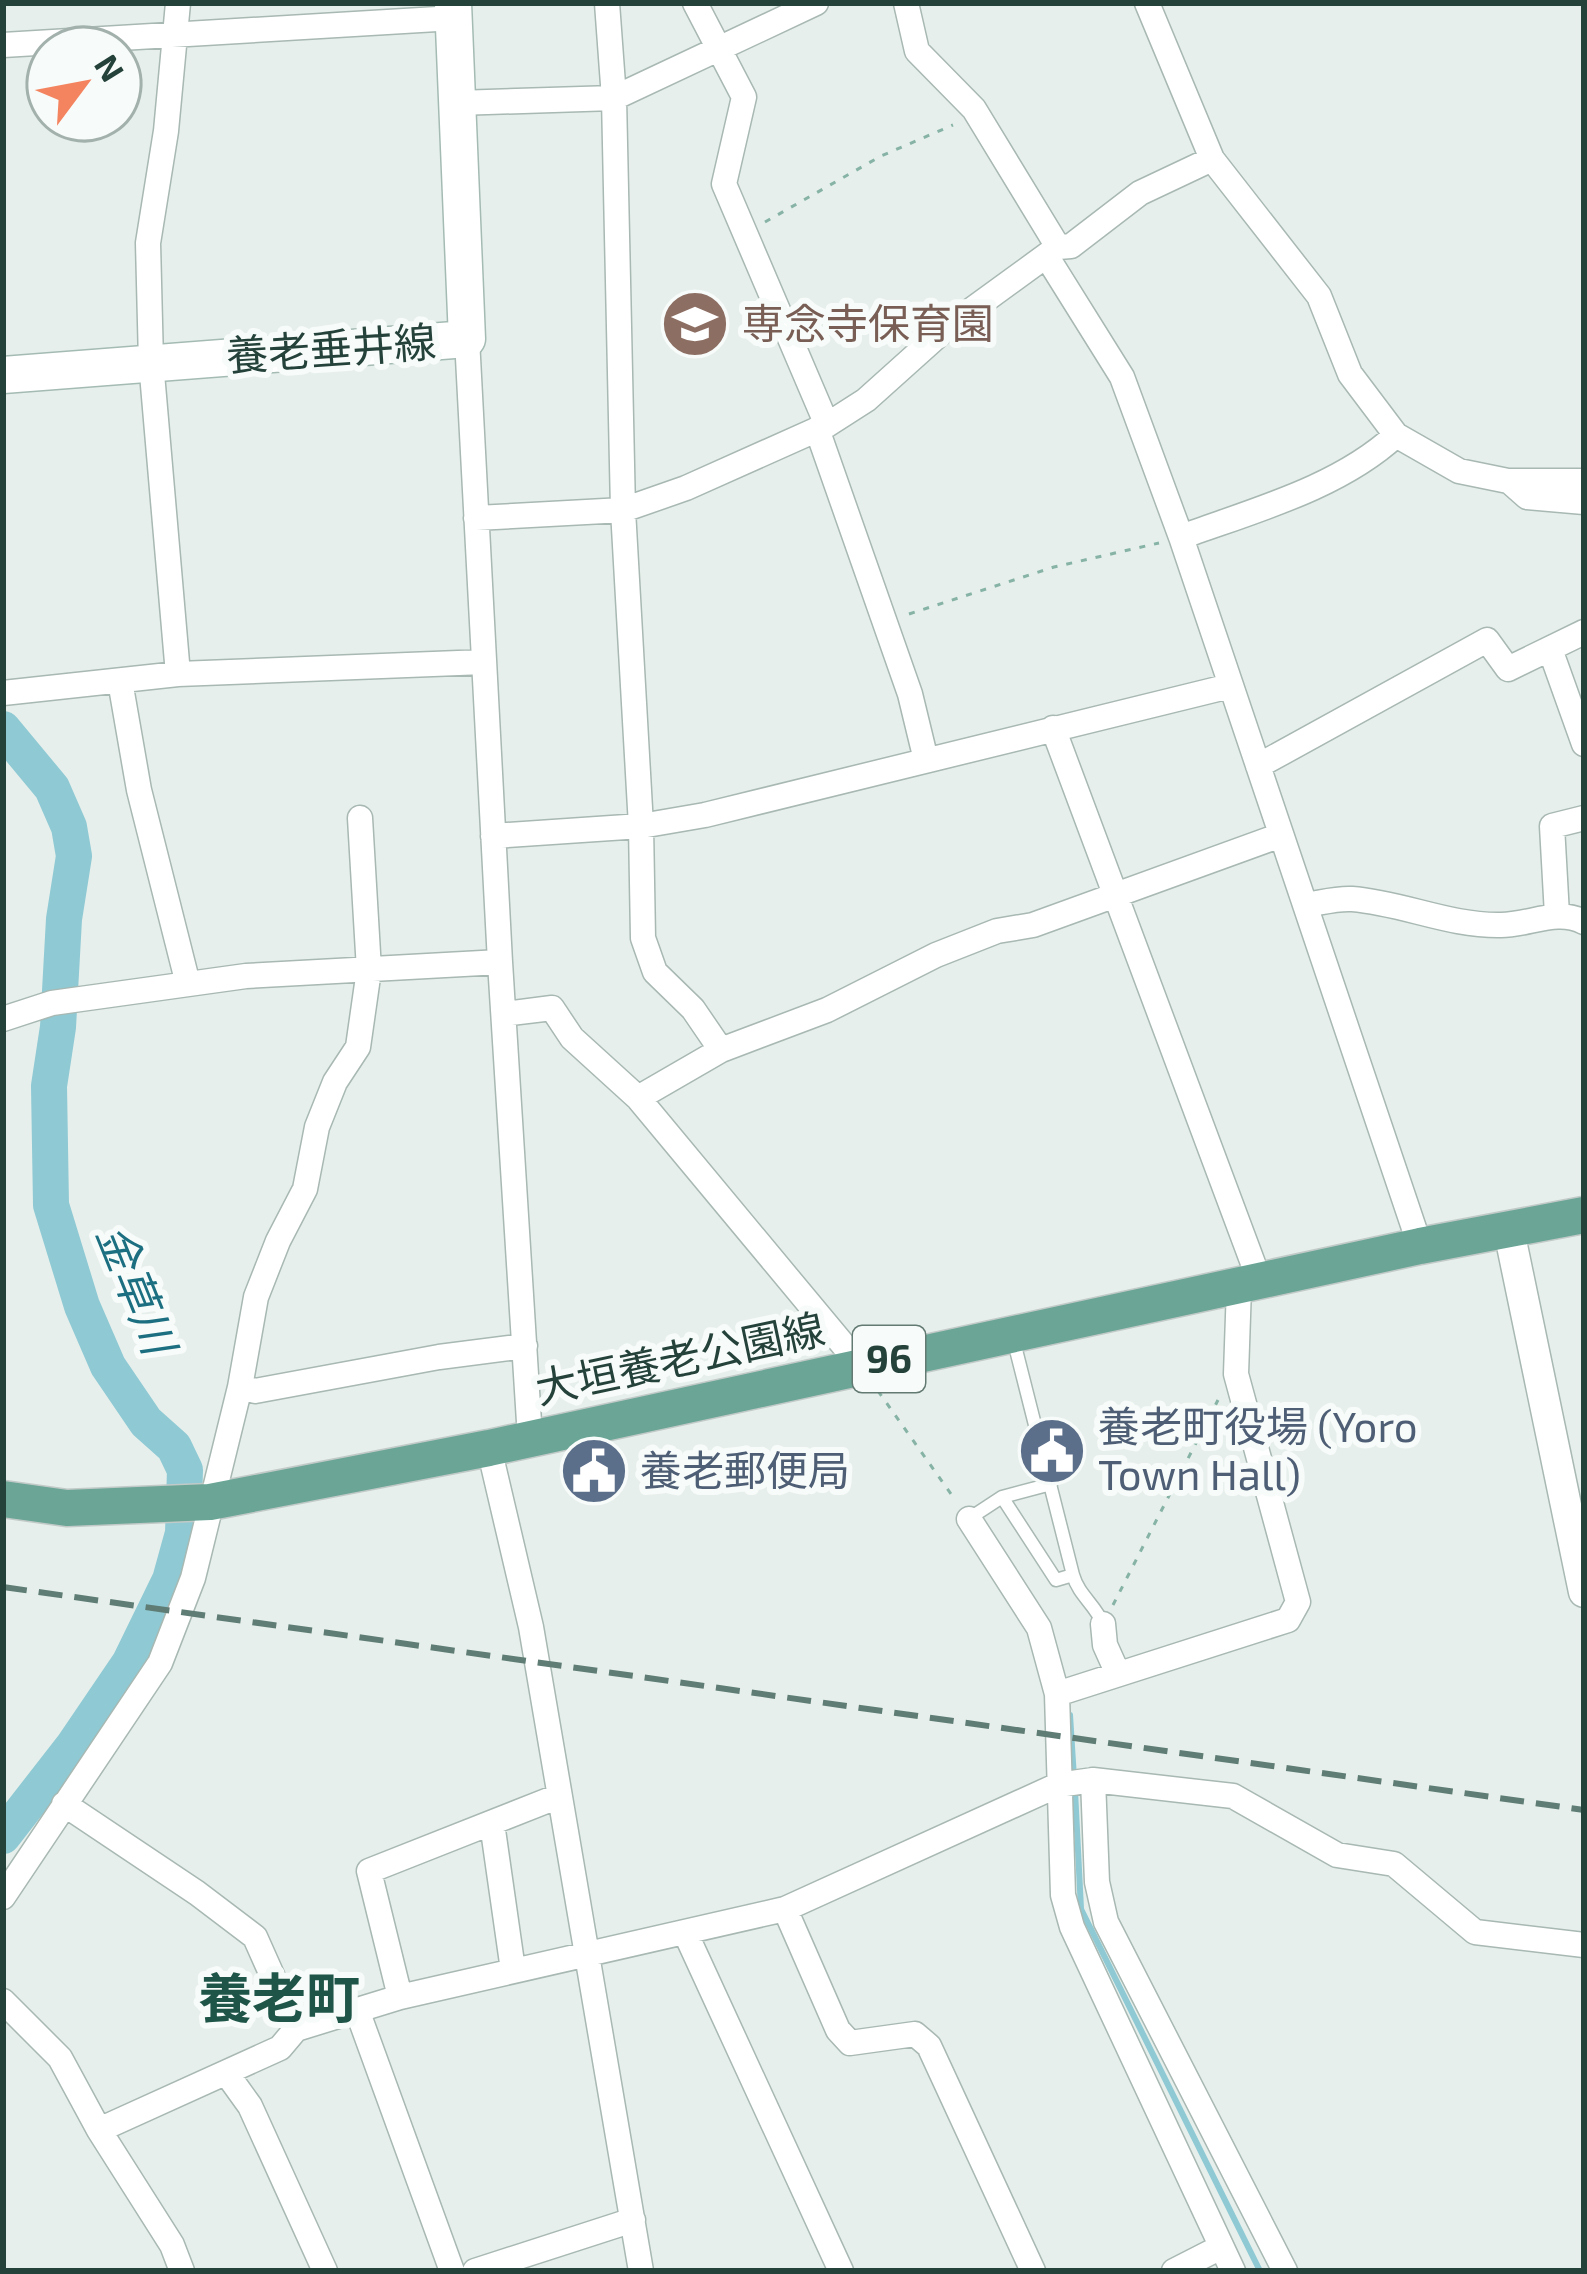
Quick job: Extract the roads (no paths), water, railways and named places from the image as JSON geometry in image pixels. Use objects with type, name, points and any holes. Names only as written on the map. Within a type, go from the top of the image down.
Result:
[{"type":"main road","name":"養老垂井線","points":[[3,375],[467,339],[453,11]]},
{"type":"main road","name":"大垣養老公園線","points":[[3,1499],[67,1508],[189,1504],[489,1448],[860,1365],[1584,1215]]},
{"type":"street","points":[[178,3],[166,131],[148,243],[152,362],[178,674]]},
{"type":"street","points":[[607,3],[643,938],[655,972],[693,1009],[721,1050]]},
{"type":"street","points":[[694,3],[744,97],[724,184],[822,427],[910,694],[926,760]]},
{"type":"street","points":[[457,103],[614,98],[816,3]]},
{"type":"street","points":[[906,3],[917,50],[977,115],[1122,377],[1420,1246]]},
{"type":"street","points":[[1147,3],[1212,159],[1319,296],[1350,374],[1396,435],[1459,471],[1508,481],[1584,481]]},
{"type":"street","points":[[3,45],[172,36],[453,11]]},
{"type":"street","points":[[476,518],[623,510],[686,488],[822,427],[866,400],[944,330],[1052,252],[1071,246],[1140,193],[1212,159]]},
{"type":"street","points":[[467,339],[530,1438]]},
{"type":"street","points":[[1181,538],[1351,467],[1396,435]]},
{"type":"street","points":[[1508,481],[1527,496],[1584,502]]},
{"type":"street","points":[[1258,766],[1487,640],[1508,669],[1584,632]]},
{"type":"street","points":[[1550,649],[1584,744]]},
{"type":"street","points":[[3,693],[178,674],[484,662]]},
{"type":"street","points":[[120,681],[139,790],[188,984]]},
{"type":"street","points":[[493,836],[641,826],[705,815],[1230,686]]},
{"type":"street","points":[[1053,728],[1250,1285],[1236,1374],[1298,1601],[1288,1620],[1057,1694]]},
{"type":"street","points":[[3,1898],[160,1663],[193,1578],[189,1504],[240,1387],[256,1298],[305,1189],[317,1126],[334,1082],[358,1047],[369,970],[361,818]]},
{"type":"street","points":[[1557,915],[1552,826],[1584,818]]},
{"type":"street","points":[[638,1098],[721,1050],[827,1010],[936,955],[1281,836]]},
{"type":"street","points":[[1305,905],[1346,898],[1465,925],[1507,926],[1557,915],[1584,922]]},
{"type":"street","points":[[3,1018],[64,1001],[246,976],[500,962]]},
{"type":"street","points":[[503,1014],[551,1009],[572,1038],[638,1098],[860,1365]]},
{"type":"street","points":[[1509,1231],[1584,1592]]},
{"type":"street","points":[[240,1387],[255,1391],[525,1346]]},
{"type":"street","points":[[489,1448],[531,1627],[641,2271]]},
{"type":"street","points":[[969,1519],[1039,1628],[1057,1694],[1063,1895],[1072,1927],[1233,2271]]},
{"type":"street","points":[[1103,1624],[1105,1646],[1118,1674]]},
{"type":"street","points":[[1093,1780],[1097,1882],[1106,1922],[1285,2271]]},
{"type":"street","points":[[98,2130],[280,2048],[296,2029],[400,1997],[784,1909],[1058,1785],[1093,1780],[1233,1796],[1337,1855],[1394,1864],[1475,1932],[1584,1945]]},
{"type":"street","points":[[400,1997],[369,1871],[559,1796]]},
{"type":"street","points":[[64,1804],[255,1937],[296,2029]]},
{"type":"street","points":[[492,1822],[513,1970]]},
{"type":"street","points":[[3,1923],[43,1855],[47,1828]]},
{"type":"street","points":[[784,1909],[838,2030],[850,2043],[915,2034],[929,2046],[1033,2271]]},
{"type":"street","points":[[685,1933],[841,2271]]},
{"type":"street","points":[[3,2002],[60,2058],[98,2130],[172,2245],[182,2271]]},
{"type":"street","points":[[357,2010],[452,2271]]},
{"type":"street","points":[[227,2074],[250,2106],[325,2271]]},
{"type":"street","points":[[475,2271],[632,2220]]},
{"type":"street","points":[[1174,2271],[1221,2247]]},
{"type":"lane","points":[[1012,1334],[1078,1592],[1097,1609],[1103,1624]]},
{"type":"lane","points":[[969,1519],[1002,1497],[1051,1484]]},
{"type":"lane","points":[[1002,1497],[1056,1580],[1073,1575]]},
{"type":"waterway","name":"金草川","points":[[3,729],[52,788],[69,827],[74,856],[49,1086],[51,1205],[82,1306],[108,1366],[146,1422],[174,1447],[185,1470],[183,1533],[170,1580],[130,1662],[3,1836]]},
{"type":"waterway","points":[[1070,1715],[1074,1778]]},
{"type":"waterway","points":[[1075,1791],[1081,1909],[1260,2271]]},
{"type":"railway","points":[[3,1587],[1584,1810]]},
{"type":"place","name":"専念寺保育園","points":[[695,324]]},
{"type":"place","name":"養老町役場 (Yoro Town Hall)","points":[[1052,1451]]},
{"type":"place","name":"養老郵便局","points":[[594,1471]]},
{"type":"district","name":"養老町","points":[[279,1999]]}]
